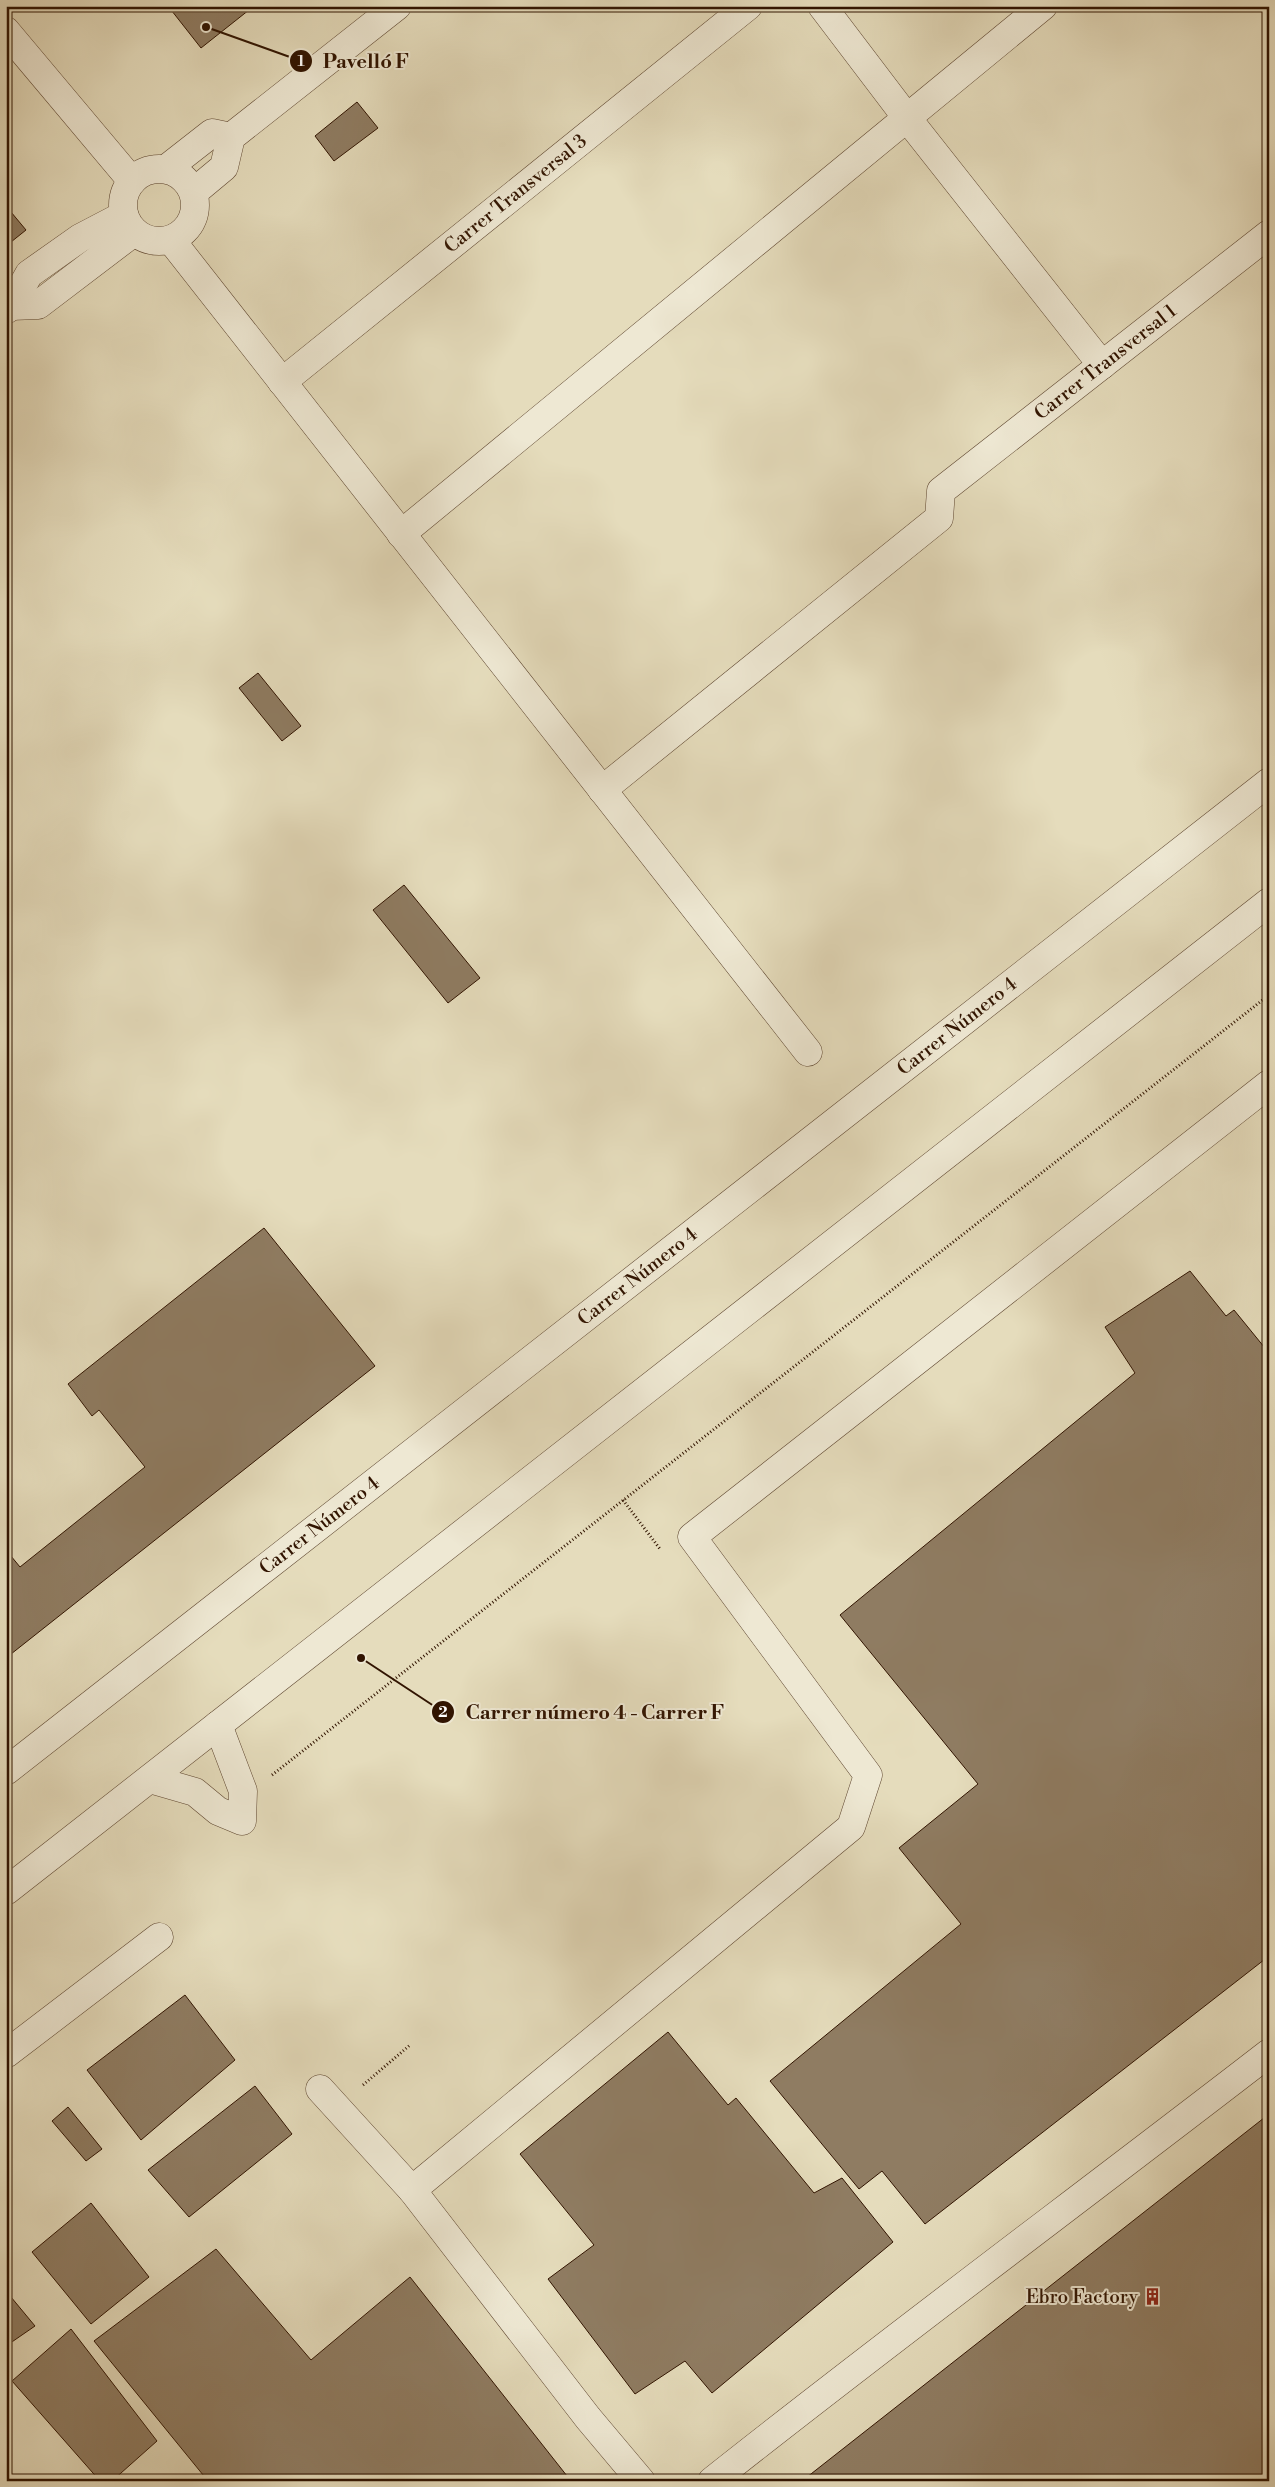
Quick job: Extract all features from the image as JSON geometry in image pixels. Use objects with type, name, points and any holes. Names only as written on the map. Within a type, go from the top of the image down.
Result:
[{"type":"street","points":[[194,192],[224,167],[231,137],[397,6]]},
{"type":"street","name":"Carrer Transversal 3","points":[[282,382],[748,6]]},
{"type":"street","points":[[822,6],[907,118],[1102,365]]},
{"type":"street","points":[[401,534],[1043,6]]},
{"type":"street","points":[[6,31],[132,181]]},
{"type":"street","points":[[166,169],[212,133],[231,137]]},
{"type":"street","points":[[166,169],[183,177],[194,192],[196,204],[194,217],[187,228],[171,240],[151,241],[129,223],[124,197],[132,181],[147,170],[166,169]]},
{"type":"street","points":[[9,308],[29,274],[80,238],[129,223]]},
{"type":"street","name":"Carrer Transversal 1","points":[[602,790],[939,518],[941,492],[1269,234]]},
{"type":"street","points":[[171,240],[808,1052]]},
{"type":"street","name":"Carrer Número 4","points":[[6,1771],[1269,782]]},
{"type":"street","points":[[6,1891],[1269,902]]},
{"type":"street","points":[[412,2190],[851,1827],[868,1775],[692,1537],[1269,1084]]},
{"type":"street","points":[[150,1779],[194,1792],[218,1811],[242,1821],[242,1791],[218,1725]]},
{"type":"street","points":[[6,2054],[159,1937]]},
{"type":"street","points":[[712,2481],[861,2363],[1110,2176],[1269,2053]]},
{"type":"street","points":[[320,2088],[412,2190],[588,2418],[641,2481]]},
{"type":"path","points":[[242,1799],[1269,994]]},
{"type":"path","points":[[623,1500],[663,1555]]},
{"type":"path","points":[[369,2092],[363,2084],[410,2045]]},
{"type":"building","points":[[168,6],[254,6],[201,48]]},
{"type":"building","points":[[357,102],[378,128],[334,161],[315,136]]},
{"type":"building","points":[[6,206],[26,230],[6,246]]},
{"type":"building","points":[[258,673],[301,726],[282,741],[239,688]]},
{"type":"building","points":[[404,885],[480,978],[448,1003],[373,910]]},
{"type":"building","points":[[264,1228],[375,1366],[6,1658],[6,1550],[20,1567],[145,1467],[99,1410],[92,1416],[68,1384]]},
{"type":"building","points":[[1190,1271],[1226,1316],[1234,1310],[1269,1353],[1269,1956],[925,2224],[882,2171],[859,2189],[770,2081],[961,1924],[899,1848],[978,1784],[840,1615],[1135,1373],[1105,1327]]},
{"type":"building","points":[[1269,1313],[1269,1325],[1263,1318]]},
{"type":"building","points":[[185,1995],[235,2060],[141,2140],[87,2070]]},
{"type":"building","points":[[668,2032],[728,2105],[736,2098],[814,2193],[842,2178],[893,2242],[712,2393],[685,2361],[635,2394],[548,2279],[594,2245],[520,2154]]},
{"type":"building","points":[[255,2086],[292,2134],[189,2217],[148,2170]]},
{"type":"building","points":[[68,2107],[102,2149],[86,2161],[52,2121]]},
{"type":"building","name":"Ebro Factory","points":[[1269,2114],[1269,2481],[802,2481]]},
{"type":"building","points":[[91,2203],[149,2277],[91,2324],[32,2252]]},
{"type":"building","points":[[216,2249],[311,2360],[410,2277],[571,2481],[208,2481],[94,2341]]},
{"type":"building","points":[[6,2291],[35,2326],[6,2346]]},
{"type":"building","points":[[71,2329],[157,2441],[112,2481],[100,2481],[12,2381]]},
{"type":"place","name":"Pavelló F","points":[[206,27]]},
{"type":"place","name":"Carrer número 4 - Carrer F","points":[[361,1658]]},
{"type":"place","name":"Ebro Factory","points":[[1152,2297]]}]
